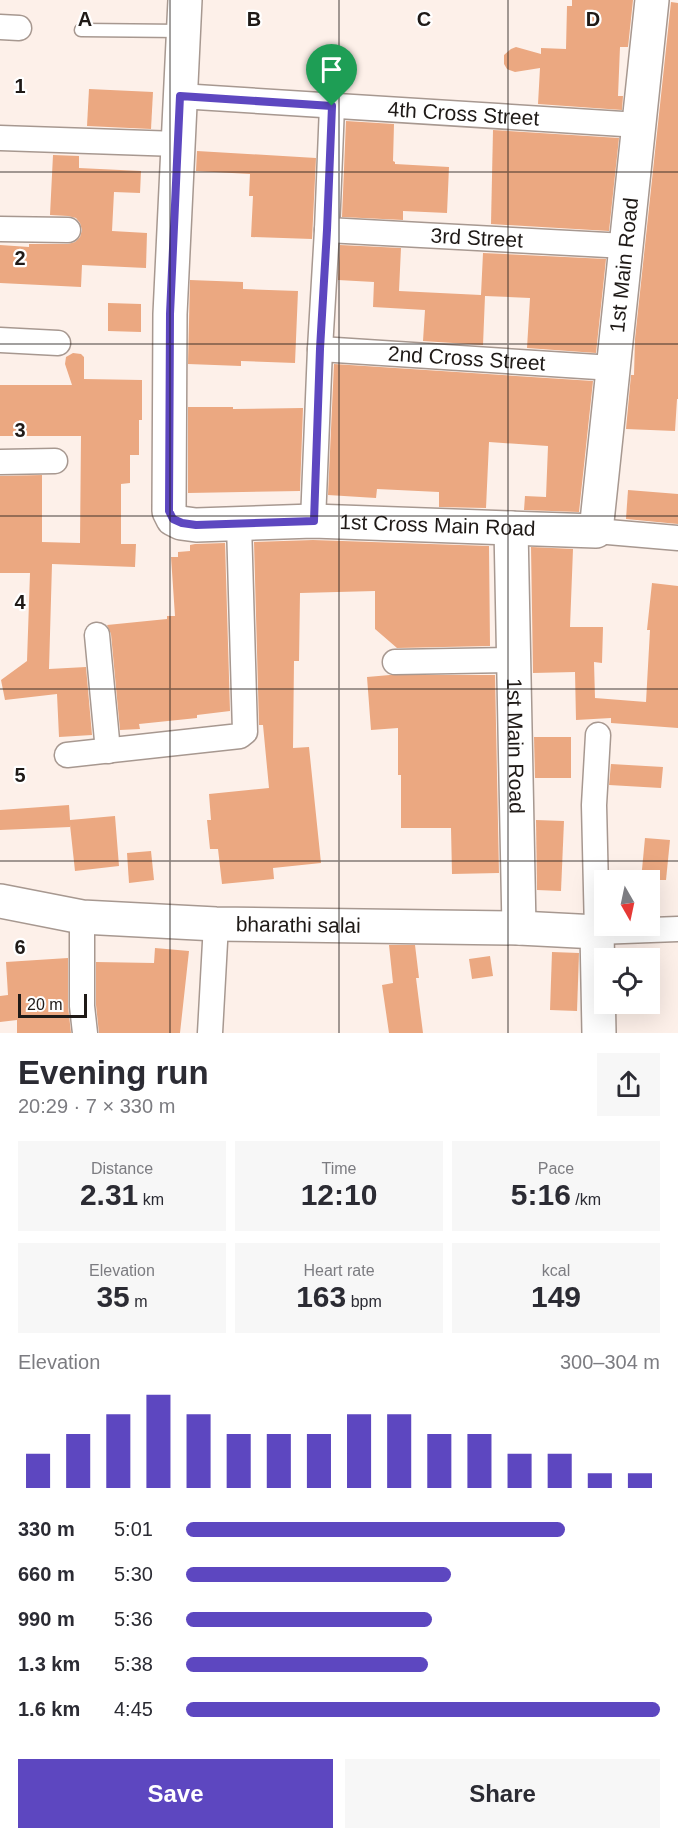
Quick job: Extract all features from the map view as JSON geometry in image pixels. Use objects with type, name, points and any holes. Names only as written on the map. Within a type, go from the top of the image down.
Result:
[{"type":"street","name":"1st Main Road","points":[[596,531],[652,0]]},
{"type":"street","points":[[0,138],[178,144],[184,15]]},
{"type":"street","name":"4th Cross Street","points":[[180,96],[639,125]]},
{"type":"street","points":[[314,521],[332,106]]},
{"type":"street","name":"1st Cross Main Road","points":[[178,144],[170,314],[169,511],[173,519],[196,525],[314,521],[596,531]]},
{"type":"street","points":[[0,229],[68,230]]},
{"type":"street","name":"3rd Street","points":[[327,230],[626,246]]},
{"type":"street","points":[[0,340],[58,343]]},
{"type":"street","name":"2nd Cross Street","points":[[320,349],[613,368]]},
{"type":"street","points":[[0,462],[55,461]]},
{"type":"street","points":[[67,755],[240,736],[245,732],[239,524]]},
{"type":"street","name":"1st Main Road","points":[[511,528],[519,928]]},
{"type":"street","points":[[596,531],[678,538]]},
{"type":"street","points":[[97,635],[108,751]]},
{"type":"street","points":[[394,662],[513,660]]},
{"type":"street","points":[[596,870],[594,805],[598,735]]},
{"type":"street","name":"bharathi salai","points":[[0,901],[82,917],[216,924],[519,928],[594,932]]},
{"type":"street","points":[[82,917],[82,1006],[85,1033]]},
{"type":"street","points":[[210,1033],[216,924]]},
{"type":"street","points":[[660,930],[678,929]]},
{"type":"street","points":[[597,936],[599,1033]]},
{"type":"lane","points":[[81,30],[184,15]]},
{"type":"building","points":[[572,0],[633,0],[628,47],[620,47],[618,96],[623,96],[622,110],[538,104],[540,68],[515,72],[507,69],[504,64],[504,55],[516,47],[541,54],[541,48],[566,49],[567,6],[572,6]]},
{"type":"building","points":[[671,2],[678,3],[678,399],[675,431],[626,429],[631,375],[634,375],[635,339]]},
{"type":"building","points":[[89,89],[153,92],[151,129],[87,126]]},
{"type":"building","points":[[346,121],[394,124],[393,161],[395,164],[449,167],[447,213],[403,211],[403,220],[342,217]]},
{"type":"building","points":[[493,130],[619,138],[609,231],[491,224]]},
{"type":"building","points":[[197,151],[316,158],[312,239],[251,237],[253,196],[249,196],[250,174],[196,171]]},
{"type":"building","points":[[53,155],[79,156],[79,168],[141,171],[140,193],[114,192],[112,231],[147,233],[146,268],[82,265],[81,287],[0,283],[0,245],[29,247],[29,244],[68,244],[80,237],[82,230],[76,218],[50,215]]},
{"type":"building","points":[[340,245],[401,248],[399,291],[481,295],[483,253],[606,259],[596,353],[527,348],[530,298],[485,296],[483,345],[423,341],[425,310],[373,307],[374,282],[338,280]]},
{"type":"building","points":[[190,280],[243,282],[243,289],[298,291],[295,363],[241,361],[241,366],[188,364]]},
{"type":"building","points":[[108,303],[141,304],[141,332],[108,331]]},
{"type":"building","points":[[73,353],[84,357],[84,379],[142,380],[142,420],[139,420],[139,455],[130,455],[130,483],[121,484],[121,544],[136,544],[135,567],[52,564],[49,669],[86,667],[92,735],[59,737],[57,694],[5,700],[1,680],[27,661],[30,573],[0,573],[0,476],[42,475],[42,542],[80,543],[81,436],[0,436],[0,385],[72,385],[65,364],[66,357]]},
{"type":"building","points":[[334,364],[593,381],[579,512],[524,510],[525,496],[546,497],[548,446],[489,442],[486,508],[439,507],[439,492],[377,489],[376,498],[328,495]]},
{"type":"building","points":[[188,407],[303,408],[300,491],[188,493]]},
{"type":"building","points":[[628,490],[678,494],[678,524],[626,519]]},
{"type":"building","points":[[313,540],[489,546],[490,646],[397,648],[375,629],[375,591],[300,593],[299,661],[294,661],[293,748],[309,747],[321,863],[273,868],[274,879],[222,884],[218,849],[210,849],[207,820],[211,820],[209,794],[269,788],[263,725],[259,725],[254,542]]},
{"type":"building","points":[[225,543],[230,711],[197,715],[197,718],[139,724],[140,729],[120,730],[111,634],[107,625],[167,619],[167,616],[175,616],[171,557],[178,557],[178,552],[190,551],[190,545]]},
{"type":"building","points":[[531,547],[573,549],[570,627],[603,627],[602,663],[594,662],[595,698],[646,702],[650,630],[647,630],[652,583],[678,586],[678,728],[611,723],[611,718],[576,720],[575,672],[533,673]]},
{"type":"building","points":[[495,675],[499,873],[452,874],[451,828],[401,828],[398,728],[371,730],[367,677]]},
{"type":"building","points":[[534,737],[571,737],[571,778],[535,778]]},
{"type":"building","points":[[611,764],[663,767],[661,788],[609,785]]},
{"type":"building","points":[[69,805],[70,820],[115,816],[119,866],[75,871],[70,825],[70,827],[0,830],[0,810]]},
{"type":"building","points":[[536,820],[564,821],[561,891],[537,890]]},
{"type":"building","points":[[645,838],[670,840],[666,880],[660,880],[660,870],[642,870]]},
{"type":"building","points":[[151,851],[154,880],[129,883],[127,853]]},
{"type":"building","points":[[389,945],[415,945],[419,978],[416,978],[423,1033],[389,1033],[382,985],[393,983]]},
{"type":"building","points":[[155,948],[189,951],[180,1033],[99,1033],[96,1005],[96,962],[154,963]]},
{"type":"building","points":[[552,952],[579,953],[577,1011],[550,1010]]},
{"type":"building","points":[[490,956],[493,976],[472,979],[469,959]]},
{"type":"building","points":[[68,958],[68,1006],[71,1033],[17,1033],[17,1020],[0,1022],[0,996],[8,995],[6,962]]},
{"type":"route","points":[[180,96],[332,106],[314,521],[196,525],[182,523],[173,519],[169,511],[170,314],[180,96]]}]
